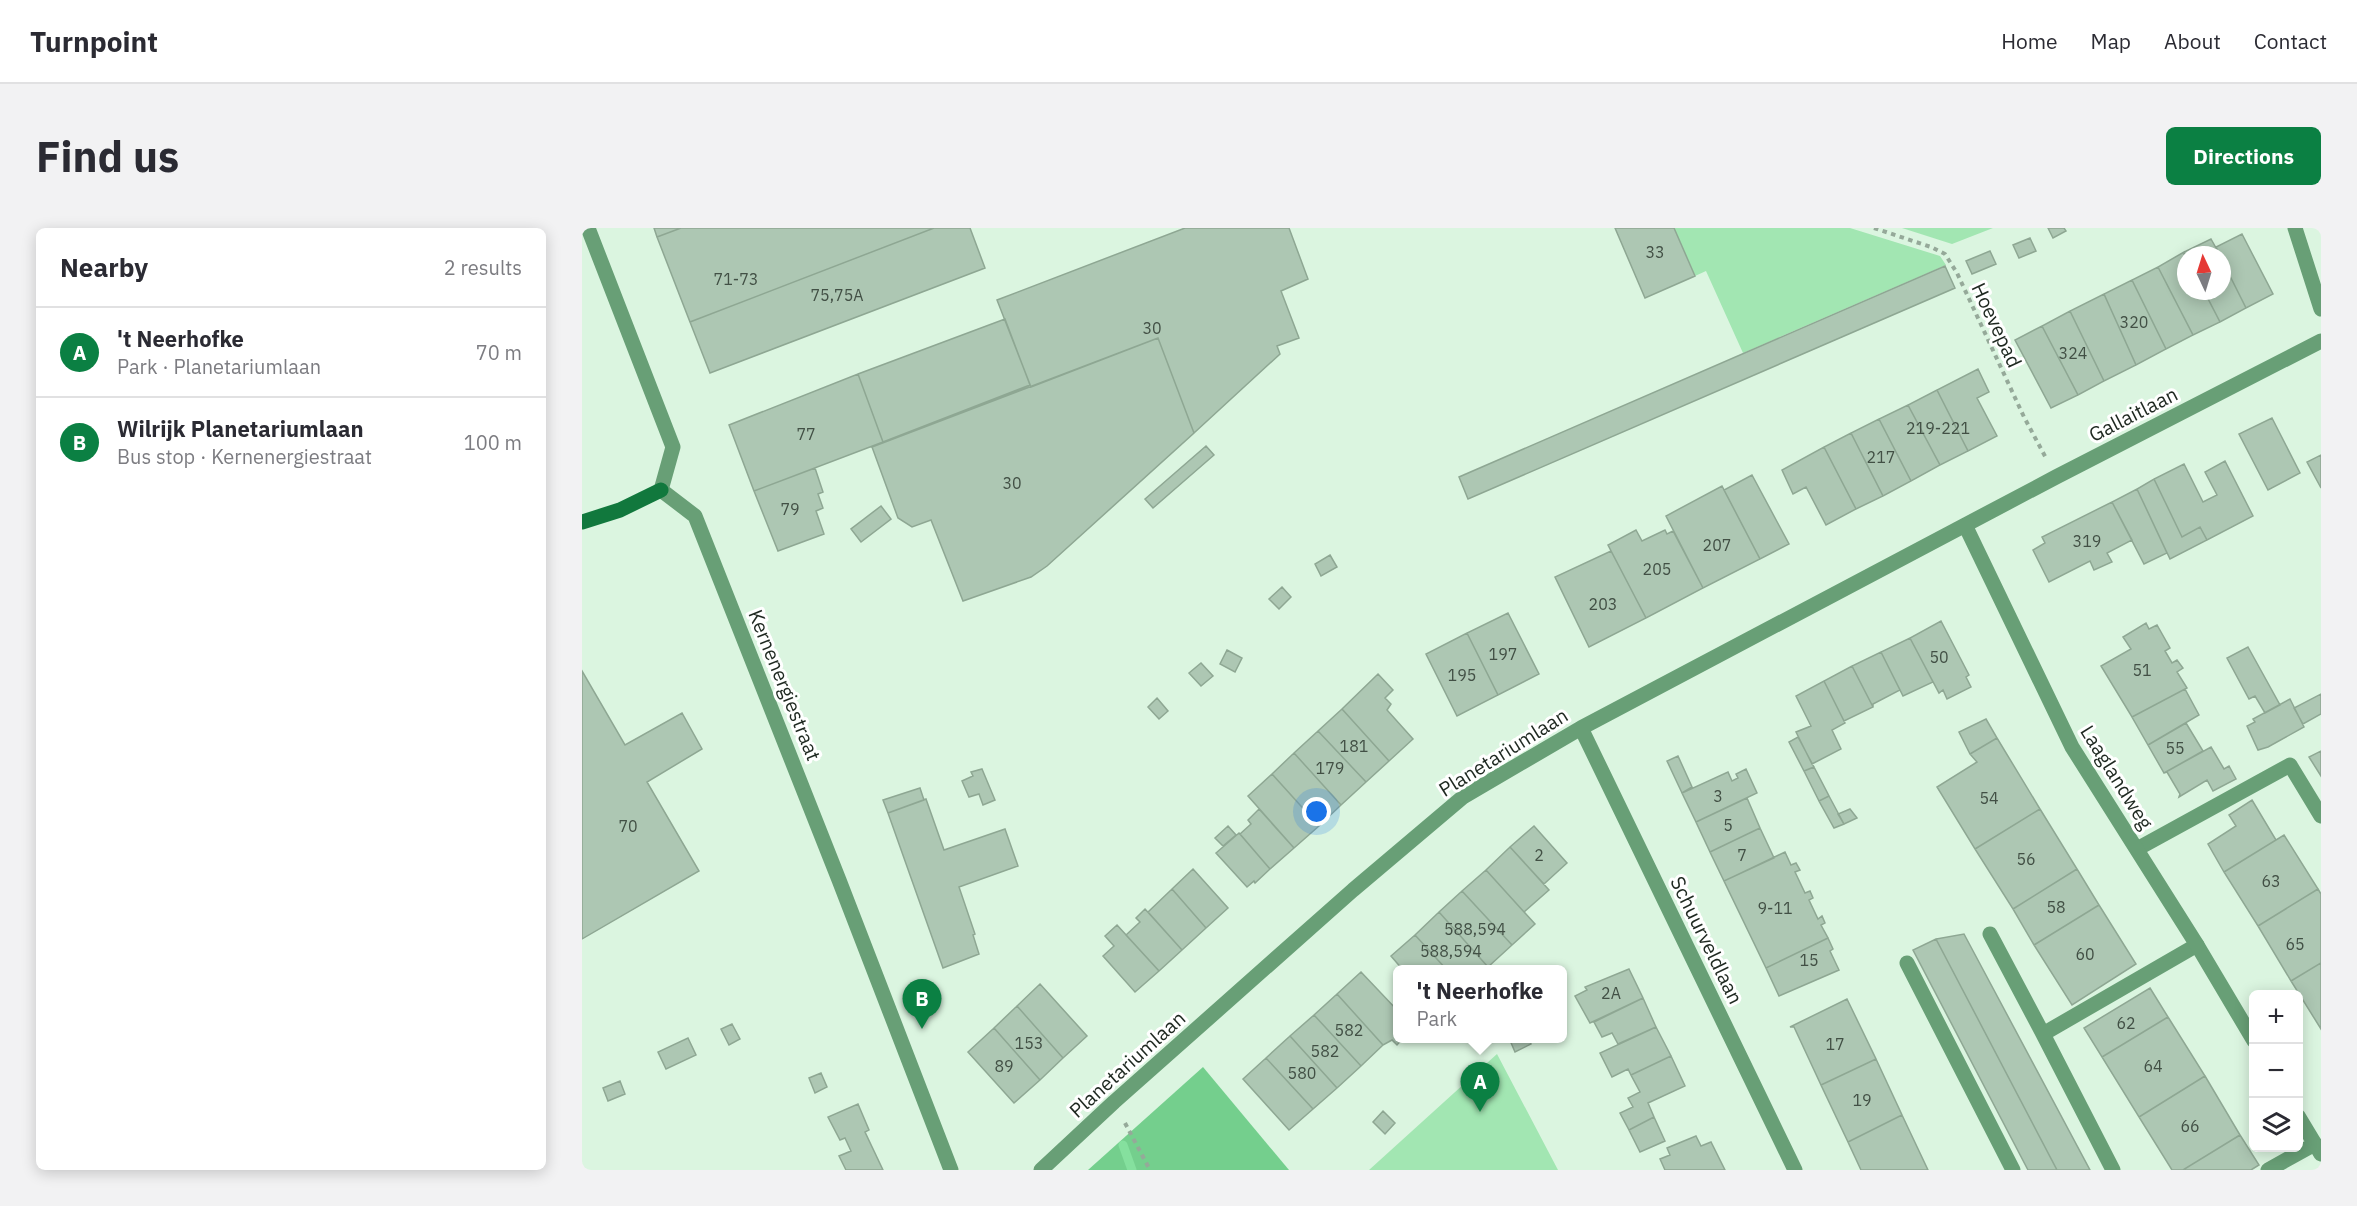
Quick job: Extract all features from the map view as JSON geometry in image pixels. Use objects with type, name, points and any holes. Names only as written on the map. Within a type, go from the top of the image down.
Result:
[{"type":"street","points":[[582,522],[620,510],[662,490],[673,447],[588,228]]},
{"type":"street","points":[[2295,228],[2321,309]]},
{"type":"street","name":"Gallaitlaan","points":[[1965,525],[2321,341]]},
{"type":"street","name":"Kernenergiestraat","points":[[662,490],[695,516],[951,1170]]},
{"type":"street","name":"Planetariumlaan","points":[[1041,1170],[1114,1102],[1353,890],[1463,797],[1581,728],[1965,525]]},
{"type":"street","name":"Laaglandweg","points":[[1965,525],[2072,747],[2197,945],[2249,1034]]},
{"type":"street","name":"Schuurveldlaan","points":[[1581,728],[1795,1170]]},
{"type":"street","points":[[2137,849],[2290,765],[2321,816]]},
{"type":"street","points":[[1990,934],[2113,1170]]},
{"type":"street","points":[[2043,1034],[2197,945]]},
{"type":"street","points":[[1907,963],[2013,1170]]},
{"type":"street","points":[[2268,1170],[2318,1149],[2303,1124]]},
{"type":"path","name":"Hoevepad","points":[[1874,228],[1945,254],[1957,273],[2024,417],[2056,477]]},
{"type":"path","points":[[1114,1102],[1150,1170]]},
{"type":"green space","points":[[1674,228],[1850,228],[1940,256],[1946,265],[1743,353],[1706,271],[1695,276]]},
{"type":"green space","points":[[1902,228],[1993,228],[1952,244]]},
{"type":"green space","points":[[1497,1054],[1558,1170],[1369,1170]]},
{"type":"green space","points":[[1203,1067],[1289,1170],[1088,1170]]},
{"type":"building","points":[[654,228],[681,228],[657,237]]},
{"type":"building","points":[[681,228],[934,228],[690,322],[657,237]]},
{"type":"building","points":[[934,228],[970,228],[985,268],[710,373],[690,322]]},
{"type":"building","points":[[1185,228],[1289,228],[1308,279],[1281,291],[1299,338],[1277,346],[1280,354],[1194,433],[1158,338],[1031,387],[997,300]]},
{"type":"building","points":[[1615,228],[1674,228],[1695,276],[1645,298]]},
{"type":"building","points":[[2048,228],[2064,228],[2066,231],[2053,238]]},
{"type":"building","points":[[2242,234],[2273,294],[2246,308],[2231,278],[2231,246],[2218,246]]},
{"type":"building","points":[[2030,238],[2036,251],[2019,258],[2013,245]]},
{"type":"building","points":[[2211,239],[2215,246],[2196,246]]},
{"type":"building","points":[[1990,251],[1996,264],[1972,274],[1966,261]]},
{"type":"building","points":[[2177,256],[2177,300],[2209,300],[2220,322],[2193,335],[2158,267]]},
{"type":"building","points":[[1945,266],[1955,288],[1468,499],[1459,477]]},
{"type":"building","points":[[2158,267],[2193,335],[2166,349],[2132,280]]},
{"type":"building","points":[[2231,278],[2246,308],[2220,322],[2209,300],[2231,300]]},
{"type":"building","points":[[2132,280],[2166,349],[2136,365],[2104,294]]},
{"type":"building","points":[[2104,294],[2136,365],[2104,381],[2070,311]]},
{"type":"building","points":[[2070,311],[2104,381],[2078,395],[2042,326]]},
{"type":"building","points":[[1005,319],[1030,385],[883,442],[858,374]]},
{"type":"building","points":[[2042,326],[2078,395],[2051,408],[2015,340]]},
{"type":"building","points":[[1158,338],[1194,433],[1047,566],[1031,577],[963,601],[931,520],[912,527],[898,518],[872,447]]},
{"type":"building","points":[[1978,369],[1989,392],[1977,398],[1997,436],[1968,451],[1937,390]]},
{"type":"building","points":[[858,374],[883,442],[754,491],[729,425]]},
{"type":"building","points":[[1937,390],[1968,451],[1940,465],[1908,405]]},
{"type":"building","points":[[1908,405],[1940,465],[1911,481],[1879,419]]},
{"type":"building","points":[[2272,418],[2300,473],[2268,490],[2239,434]]},
{"type":"building","points":[[1879,419],[1911,481],[1883,496],[1851,433]]},
{"type":"building","points":[[1851,433],[1883,496],[1856,509],[1824,447]]},
{"type":"building","points":[[1206,446],[1214,455],[1153,508],[1145,499]]},
{"type":"building","points":[[1824,447],[1856,509],[1826,525],[1806,487],[1793,494],[1782,470]]},
{"type":"building","points":[[2321,455],[2321,488],[2307,462]]},
{"type":"building","points":[[2225,461],[2253,516],[2207,540],[2200,527],[2182,537],[2154,479],[2184,464],[2203,502],[2217,495],[2205,472]]},
{"type":"building","points":[[815,468],[823,492],[818,494],[823,508],[816,511],[824,534],[778,551],[754,491]]},
{"type":"building","points":[[1752,475],[1789,544],[1760,559],[1724,490]]},
{"type":"building","points":[[2154,479],[2182,537],[2200,527],[2207,540],[2170,559],[2137,489]]},
{"type":"building","points":[[1722,486],[1760,559],[1703,588],[1666,516]]},
{"type":"building","points":[[2137,489],[2167,553],[2144,564],[2112,502]]},
{"type":"building","points":[[2112,502],[2132,540],[2107,553],[2112,562],[2094,570],[2090,561],[2049,582],[2033,550],[2045,543],[2042,537]]},
{"type":"building","points":[[881,506],[891,519],[861,542],[851,529]]},
{"type":"building","points":[[1636,530],[1642,541],[1665,530],[1667,534],[1673,531],[1703,588],[1646,618],[1608,545]]},
{"type":"building","points":[[1611,551],[1646,618],[1589,647],[1555,577]]},
{"type":"building","points":[[1330,555],[1337,567],[1321,576],[1315,564]]},
{"type":"building","points":[[1282,587],[1291,597],[1279,609],[1269,599]]},
{"type":"building","points":[[1508,613],[1539,674],[1498,695],[1467,633]]},
{"type":"building","points":[[1941,621],[1969,675],[1966,677],[1971,687],[1947,699],[1943,690],[1939,693],[1910,638]]},
{"type":"building","points":[[2146,623],[2149,629],[2157,625],[2170,648],[2165,651],[2172,663],[2177,660],[2183,668],[2177,672],[2187,688],[2132,717],[2101,666],[2131,649],[2123,637]]},
{"type":"building","points":[[1467,633],[1498,695],[1457,716],[1426,654]]},
{"type":"building","points":[[1910,638],[1933,682],[1903,696],[1881,652]]},
{"type":"building","points":[[2248,647],[2280,705],[2265,713],[2255,696],[2249,699],[2227,658]]},
{"type":"building","points":[[1227,650],[1242,658],[1235,672],[1220,664]]},
{"type":"building","points":[[1881,652],[1900,690],[1873,704],[1873,707],[1852,666]]},
{"type":"building","points":[[1201,663],[1213,676],[1201,686],[1189,673]]},
{"type":"building","points":[[1852,666],[1873,707],[1844,721],[1824,681]]},
{"type":"building","points":[[582,671],[625,745],[682,713],[702,749],[647,782],[699,871],[582,939]]},
{"type":"building","points":[[1378,674],[1393,690],[1385,698],[1391,704],[1387,710],[1413,739],[1389,761],[1342,709]]},
{"type":"building","points":[[1824,681],[1845,723],[1832,730],[1841,749],[1812,764],[1796,732],[1811,726],[1796,696]]},
{"type":"building","points":[[2185,689],[2199,715],[2148,745],[2132,717]]},
{"type":"building","points":[[2321,694],[2321,714],[2303,724],[2294,708]]},
{"type":"building","points":[[1157,698],[1168,711],[1159,719],[1148,707]]},
{"type":"building","points":[[2290,699],[2304,727],[2258,750],[2247,726],[2255,722],[2253,719]]},
{"type":"building","points":[[1342,709],[1389,761],[1366,782],[1318,731]]},
{"type":"building","points":[[1986,719],[1997,738],[1970,754],[1959,732]]},
{"type":"building","points":[[2186,723],[2203,751],[2164,773],[2148,745]]},
{"type":"building","points":[[1318,731],[1366,782],[1341,805],[1294,753]]},
{"type":"building","points":[[1798,737],[1814,767],[1804,771],[1789,742]]},
{"type":"building","points":[[1997,738],[2040,809],[1975,849],[1937,787],[1977,762],[1970,754]]},
{"type":"building","points":[[2211,747],[2224,769],[2229,766],[2236,779],[2213,791],[2207,780],[2179,797],[2180,794],[2167,772],[2164,773]]},
{"type":"building","points":[[2321,751],[2321,776],[2309,757]]},
{"type":"building","points":[[1294,753],[1341,805],[1319,826],[1272,774]]},
{"type":"building","points":[[1678,756],[1692,787],[1682,793],[1667,761]]},
{"type":"building","points":[[1814,767],[1829,796],[1819,801],[1804,771]]},
{"type":"building","points":[[982,769],[995,800],[983,805],[979,794],[969,797],[962,781],[973,776],[971,772]]},
{"type":"building","points":[[1746,769],[1757,793],[1696,822],[1682,793],[1728,772],[1732,781],[1738,778],[1736,774]]},
{"type":"building","points":[[1272,774],[1319,826],[1294,848],[1248,796]]},
{"type":"building","points":[[920,788],[924,800],[888,813],[883,800]]},
{"type":"building","points":[[1829,796],[1844,824],[1834,828],[1819,801]]},
{"type":"building","points":[[1747,798],[1760,828],[1710,852],[1696,822]]},
{"type":"building","points":[[926,799],[944,850],[1005,829],[1018,866],[959,887],[975,934],[973,935],[979,954],[943,968],[888,813]]},
{"type":"building","points":[[2252,800],[2276,840],[2224,872],[2208,844],[2236,826],[2229,815]]},
{"type":"building","points":[[1259,809],[1294,848],[1270,869],[1240,834],[1251,824],[1248,820]]},
{"type":"building","points":[[1850,809],[1857,818],[1844,824],[1838,814]]},
{"type":"building","points":[[2040,809],[2077,869],[2013,909],[1975,849]]},
{"type":"building","points":[[1228,826],[1236,835],[1223,846],[1215,838]]},
{"type":"building","points":[[1534,826],[1567,863],[1544,884],[1510,847]]},
{"type":"building","points":[[1760,828],[1774,858],[1724,881],[1710,852]]},
{"type":"building","points":[[1239,833],[1270,869],[1247,887],[1216,853]]},
{"type":"building","points":[[2284,835],[2318,889],[2258,926],[2224,872]]},
{"type":"building","points":[[1510,847],[1549,890],[1524,912],[1486,870]]},
{"type":"building","points":[[1785,852],[1791,865],[1796,863],[1800,870],[1795,872],[1805,893],[1810,891],[1813,898],[1809,900],[1818,919],[1822,916],[1825,923],[1821,925],[1828,938],[1766,968],[1724,881]]},
{"type":"building","points":[[1193,869],[1228,908],[1206,928],[1172,889]]},
{"type":"building","points":[[2077,869],[2099,905],[2034,945],[2013,909]]},
{"type":"building","points":[[1486,870],[1535,924],[1512,945],[1462,891]]},
{"type":"building","points":[[1172,889],[1206,928],[1182,950],[1148,912]]},
{"type":"building","points":[[2318,889],[2321,894],[2321,963],[2291,981],[2258,926]]},
{"type":"building","points":[[1462,891],[1512,945],[1490,965],[1486,965],[1439,912]]},
{"type":"building","points":[[2099,905],[2136,964],[2072,1005],[2034,945]]},
{"type":"building","points":[[1145,909],[1182,950],[1159,971],[1126,935],[1140,922],[1136,918]]},
{"type":"building","points":[[1439,912],[1486,965],[1442,965],[1415,935]]},
{"type":"building","points":[[1117,925],[1159,971],[1135,992],[1103,956],[1114,946],[1105,936]]},
{"type":"building","points":[[1964,934],[2090,1170],[2057,1170],[1936,939]]},
{"type":"building","points":[[1415,935],[1442,965],[1399,965],[1391,956]]},
{"type":"building","points":[[1828,938],[1833,949],[1830,951],[1839,970],[1779,996],[1766,968]]},
{"type":"building","points":[[1936,939],[2057,1170],[2028,1170],[1913,950]]},
{"type":"building","points":[[2321,963],[2321,1029],[2303,1000],[2303,990],[2297,990],[2291,981]]},
{"type":"building","points":[[1629,969],[1643,998],[1590,1023],[1575,996],[1587,990],[1585,987]]},
{"type":"building","points":[[1361,972],[1393,1006],[1393,1041],[1383,1045],[1337,994]]},
{"type":"building","points":[[1040,984],[1087,1036],[1063,1058],[1017,1006]]},
{"type":"building","points":[[2150,988],[2168,1017],[2102,1057],[2084,1028]]},
{"type":"building","points":[[1337,994],[1383,1045],[1361,1066],[1314,1015]]},
{"type":"building","points":[[1643,998],[1656,1027],[1618,1044],[1612,1033],[1602,1037],[1594,1022]]},
{"type":"building","points":[[1847,999],[1876,1059],[1821,1085],[1794,1027],[1790,1027]]},
{"type":"building","points":[[1017,1006],[1063,1058],[1040,1080],[994,1028]]},
{"type":"building","points":[[1314,1015],[1361,1066],[1337,1088],[1290,1036]]},
{"type":"building","points":[[2168,1017],[2205,1076],[2139,1117],[2102,1057]]},
{"type":"building","points":[[732,1024],[740,1039],[729,1045],[721,1029]]},
{"type":"building","points":[[1656,1027],[1671,1056],[1631,1075],[1628,1069],[1612,1077],[1600,1053]]},
{"type":"building","points":[[994,1028],[1040,1080],[1014,1103],[968,1052]]},
{"type":"building","points":[[1290,1036],[1337,1088],[1313,1109],[1266,1058]]},
{"type":"building","points":[[688,1038],[696,1055],[666,1069],[658,1052]]},
{"type":"building","points":[[1511,1043],[1530,1043],[1531,1044],[1515,1052]]},
{"type":"building","points":[[1671,1056],[1685,1086],[1648,1103],[1654,1117],[1629,1130],[1620,1113],[1633,1107],[1628,1098],[1640,1092],[1631,1075]]},
{"type":"building","points":[[1266,1058],[1313,1109],[1289,1130],[1243,1079]]},
{"type":"building","points":[[1876,1059],[1902,1115],[1848,1142],[1821,1085]]},
{"type":"building","points":[[821,1073],[827,1087],[815,1093],[809,1078]]},
{"type":"building","points":[[2205,1076],[2240,1135],[2183,1170],[2172,1170],[2139,1117]]},
{"type":"building","points":[[620,1081],[625,1094],[608,1101],[603,1088]]},
{"type":"building","points":[[858,1104],[869,1130],[865,1132],[883,1170],[846,1170],[839,1156],[851,1151],[845,1138],[840,1140],[828,1117]]},
{"type":"building","points":[[1383,1111],[1395,1123],[1385,1134],[1373,1122]]},
{"type":"building","points":[[1902,1115],[1928,1170],[1861,1170],[1848,1142]]},
{"type":"building","points":[[1654,1117],[1665,1141],[1640,1152],[1629,1130]]},
{"type":"building","points":[[2240,1135],[2259,1165],[2251,1170],[2183,1170]]},
{"type":"building","points":[[1696,1136],[1701,1146],[1711,1142],[1725,1170],[1665,1170],[1660,1159],[1670,1155],[1667,1148]]},
{"type":"waterway","points":[[1123,1145],[1132,1170]]},
{"type":"place","name":"Wilrijk Planetariumlaan","points":[[922,1029]]},
{"type":"place","name":"'t Neerhofke","points":[[1480,1112]]}]
